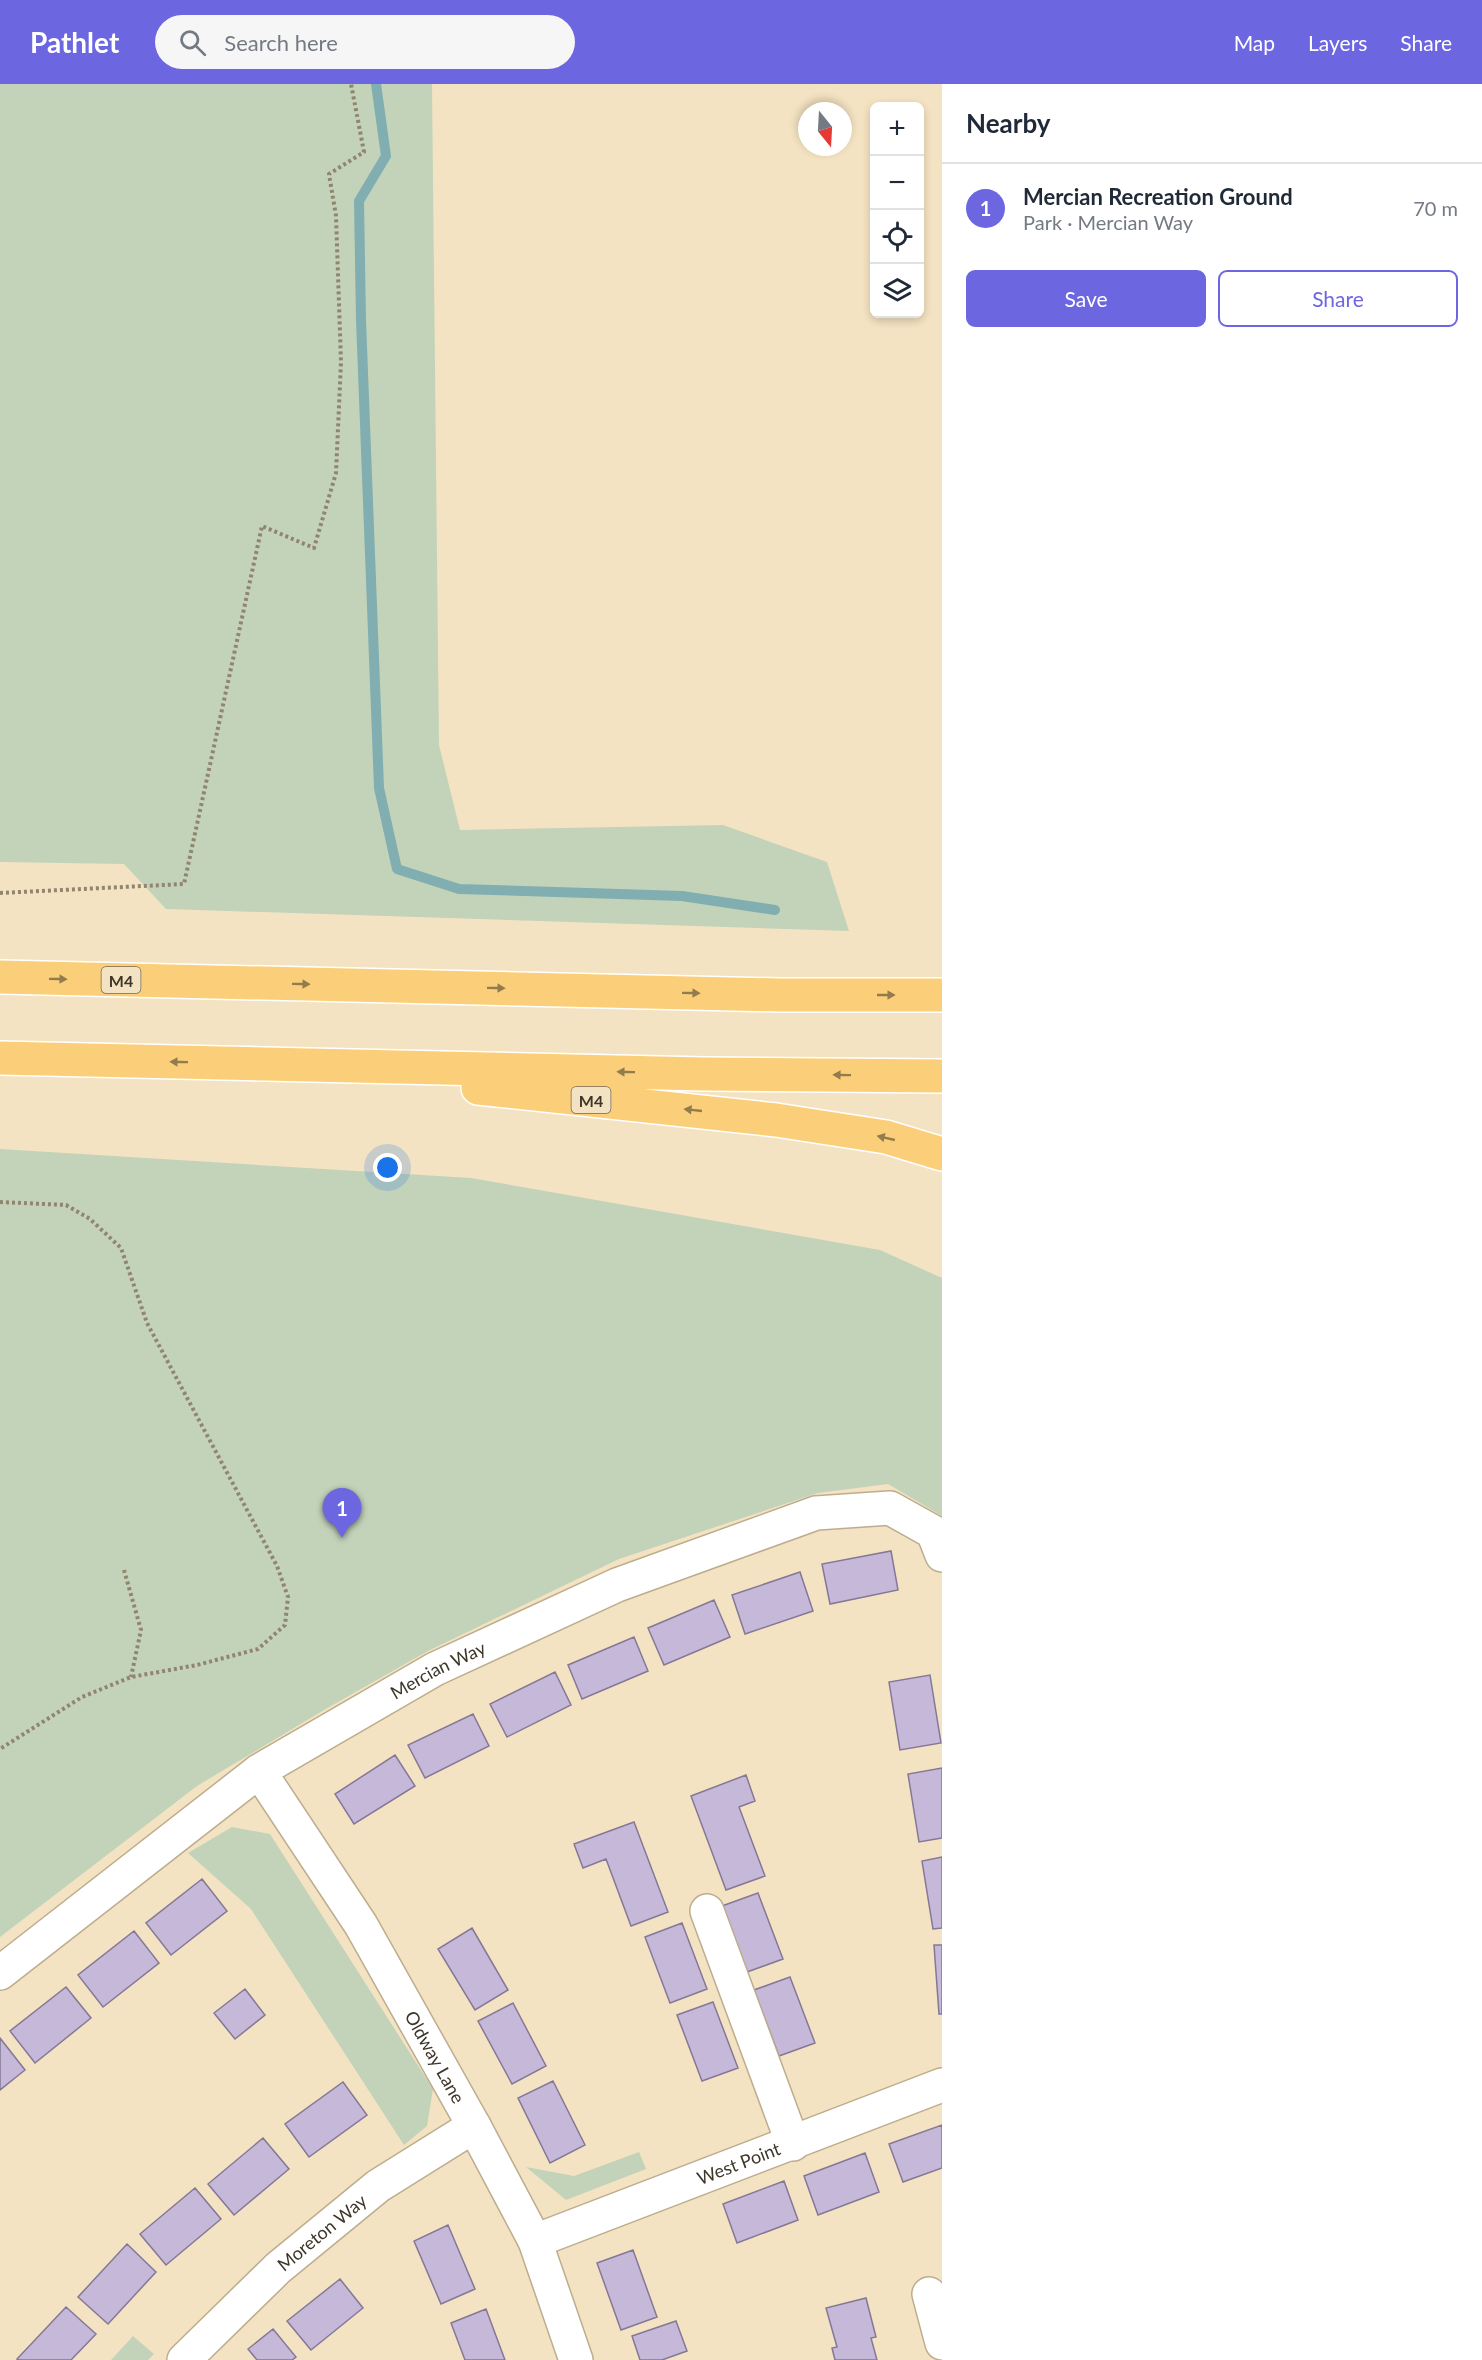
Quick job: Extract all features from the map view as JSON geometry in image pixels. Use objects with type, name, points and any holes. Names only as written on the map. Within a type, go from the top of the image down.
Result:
[{"type":"highway","name":"M4","points":[[0,977],[780,995],[942,995]]},
{"type":"highway","name":"M4","points":[[0,1058],[704,1074],[942,1076]]},
{"type":"highway","name":"M4","points":[[237,1064],[776,1120],[886,1137],[942,1155]]},
{"type":"street","name":"Mercian Way","points":[[0,1973],[258,1771],[435,1669],[618,1585],[816,1513],[890,1508],[937,1543]]},
{"type":"street","name":"Oldway Lane","points":[[258,1771],[361,1925],[474,2126],[535,2241],[576,2360]]},
{"type":"street","points":[[707,1911],[793,2144]]},
{"type":"street","name":"West Point","points":[[535,2241],[942,2085]]},
{"type":"street","name":"Moreton Way","points":[[184,2360],[278,2268],[378,2186],[474,2126]]},
{"type":"street","points":[[929,2294],[942,2343]]},
{"type":"path","points":[[0,893],[184,884],[262,526],[314,548],[336,473],[341,362],[336,216],[328,174],[364,152],[351,84]]},
{"type":"path","points":[[0,1202],[66,1205],[90,1220],[121,1248],[147,1323],[277,1566],[288,1597],[285,1625],[258,1649],[197,1665],[131,1677],[82,1697],[0,1749]]},
{"type":"path","points":[[124,1570],[141,1630],[131,1677]]},
{"type":"green space","points":[[0,84],[432,84],[439,745],[460,830],[723,825],[827,862],[849,931],[166,909],[124,864],[0,862]]},
{"type":"green space","points":[[0,1149],[471,1178],[880,1250],[942,1278],[942,1516],[888,1484],[818,1493],[619,1559],[428,1651],[197,1786],[0,1937]]},
{"type":"green space","points":[[232,1827],[270,1834],[433,2089],[427,2126],[404,2145],[251,1909],[188,1853]]},
{"type":"green space","points":[[639,2152],[646,2169],[566,2200],[526,2167],[574,2176]]},
{"type":"green space","points":[[133,2336],[154,2354],[148,2360],[111,2360]]},
{"type":"building","points":[[891,1551],[898,1590],[830,1604],[822,1564]]},
{"type":"building","points":[[800,1572],[813,1611],[745,1634],[732,1595]]},
{"type":"building","points":[[714,1600],[730,1637],[664,1665],[648,1628]]},
{"type":"building","points":[[634,1637],[648,1671],[582,1699],[568,1665]]},
{"type":"building","points":[[555,1672],[571,1705],[507,1737],[490,1704]]},
{"type":"building","points":[[930,1675],[941,1743],[900,1750],[889,1682]]},
{"type":"building","points":[[473,1714],[489,1746],[425,1778],[408,1745]]},
{"type":"building","points":[[395,1755],[415,1786],[354,1824],[335,1794]]},
{"type":"building","points":[[942,1768],[942,1838],[919,1842],[908,1774]]},
{"type":"building","points":[[746,1775],[755,1801],[739,1807],[765,1876],[726,1890],[691,1796]]},
{"type":"building","points":[[634,1822],[668,1912],[631,1926],[606,1859],[583,1868],[574,1844]]},
{"type":"building","points":[[942,1857],[942,1928],[933,1929],[922,1861]]},
{"type":"building","points":[[202,1879],[227,1911],[171,1955],[146,1923]]},
{"type":"building","points":[[758,1893],[783,1959],[747,1972],[722,1906]]},
{"type":"building","points":[[682,1923],[707,1989],[670,2003],[645,1937]]},
{"type":"building","points":[[472,1928],[508,1990],[475,2010],[438,1949]]},
{"type":"building","points":[[134,1931],[159,1963],[103,2007],[78,1975]]},
{"type":"building","points":[[934,1945],[942,1945],[942,2014],[939,2014]]},
{"type":"building","points":[[790,1977],[815,2043],[779,2056],[754,1990]]},
{"type":"building","points":[[66,1987],[91,2018],[35,2063],[10,2031]]},
{"type":"building","points":[[245,1989],[265,2015],[235,2039],[214,2013]]},
{"type":"building","points":[[713,2002],[738,2068],[702,2081],[677,2015]]},
{"type":"building","points":[[513,2003],[546,2066],[512,2084],[478,2021]]},
{"type":"building","points":[[0,2038],[25,2070],[0,2090]]},
{"type":"building","points":[[553,2081],[585,2145],[550,2163],[518,2098]]},
{"type":"building","points":[[343,2082],[367,2115],[309,2157],[285,2124]]},
{"type":"building","points":[[942,2125],[942,2168],[903,2182],[889,2144]]},
{"type":"building","points":[[263,2138],[289,2169],[234,2215],[208,2184]]},
{"type":"building","points":[[865,2153],[879,2192],[818,2215],[804,2176]]},
{"type":"building","points":[[784,2181],[798,2220],[737,2243],[723,2204]]},
{"type":"building","points":[[195,2188],[221,2219],[166,2265],[140,2234]]},
{"type":"building","points":[[448,2225],[475,2289],[441,2304],[414,2241]]},
{"type":"building","points":[[127,2244],[156,2272],[108,2324],[78,2297]]},
{"type":"building","points":[[633,2250],[657,2317],[621,2330],[597,2263]]},
{"type":"building","points":[[340,2279],[363,2308],[311,2350],[287,2321]]},
{"type":"building","points":[[866,2298],[876,2337],[871,2338],[877,2360],[835,2360],[832,2348],[837,2347],[826,2308]]},
{"type":"building","points":[[66,2307],[96,2334],[71,2360],[17,2359]]},
{"type":"building","points":[[486,2309],[505,2360],[465,2360],[451,2323]]},
{"type":"building","points":[[676,2321],[687,2351],[662,2360],[640,2360],[632,2336]]},
{"type":"building","points":[[273,2329],[296,2357],[292,2360],[257,2360],[248,2349]]},
{"type":"waterway","points":[[376,84],[386,156],[359,201],[361,320],[379,788],[397,869],[459,889],[682,896],[775,910]]},
{"type":"place","name":"Mercian Recreation Ground","points":[[342,1538]]}]
